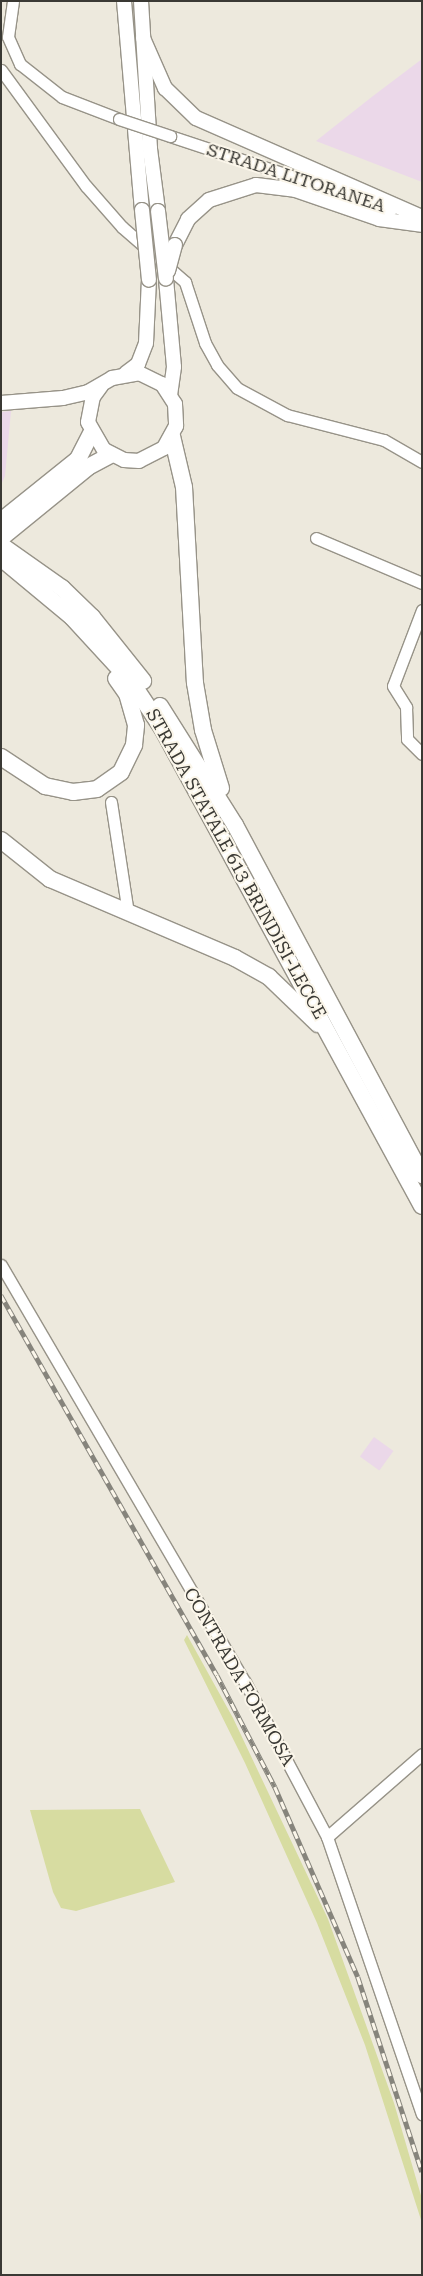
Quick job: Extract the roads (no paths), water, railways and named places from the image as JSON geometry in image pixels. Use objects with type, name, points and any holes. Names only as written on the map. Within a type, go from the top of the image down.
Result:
[{"type":"highway","points":[[1,538],[78,459],[91,434]]},
{"type":"highway","points":[[172,436],[185,504],[195,683],[208,748],[235,825]]},
{"type":"highway","points":[[1,521],[111,455]]},
{"type":"highway","name":"STRADA STATALE 613 BRINDISI-LECCE","points":[[1,544],[62,588],[103,631],[173,725],[235,825],[422,1175]]},
{"type":"highway","name":"STRADA STATALE 613 BRINDISI-LECCE","points":[[1,558],[55,600],[130,680],[162,728],[339,1049],[422,1206]]},
{"type":"highway","points":[[1,757],[45,786],[73,792],[97,789],[120,772],[134,745],[136,725],[127,694],[87,635]]},
{"type":"highway","points":[[1,840],[50,879],[235,958],[269,977],[339,1049]]},
{"type":"main road","points":[[113,1],[126,36]]},
{"type":"main road","points":[[1,403],[63,398],[101,386],[126,373],[138,364],[146,343],[149,280],[124,1]]},
{"type":"main road","points":[[101,386],[89,409],[91,434],[111,455],[124,460],[146,458],[164,448],[172,436],[176,415],[170,394],[174,367],[166,279],[150,149],[141,1]]},
{"type":"main road","points":[[144,38],[165,88],[196,118],[422,218]]},
{"type":"main road","points":[[166,279],[175,245],[188,219],[208,200],[256,185],[295,190],[379,219],[422,225]]},
{"type":"main road","points":[[126,373],[151,377],[170,394]]},
{"type":"street","name":"STRADA LITORANEA","points":[[13,1],[8,37],[20,64],[62,98],[118,119],[422,218]]},
{"type":"street","points":[[1,70],[86,186],[122,227],[185,282],[205,343],[216,365],[237,388],[286,416],[384,440],[422,462]]},
{"type":"street","points":[[316,538],[422,583]]},
{"type":"street","points":[[422,610],[393,686],[406,707],[407,739],[422,754]]},
{"type":"street","points":[[111,802],[128,913]]},
{"type":"street","name":"CONTRADA FORMOSA","points":[[1,1265],[245,1682],[327,1837],[422,2114]]},
{"type":"street","points":[[327,1837],[422,1754]]},
{"type":"railway","points":[[1,1295],[217,1675],[275,1787],[358,1977],[422,2172]]}]
